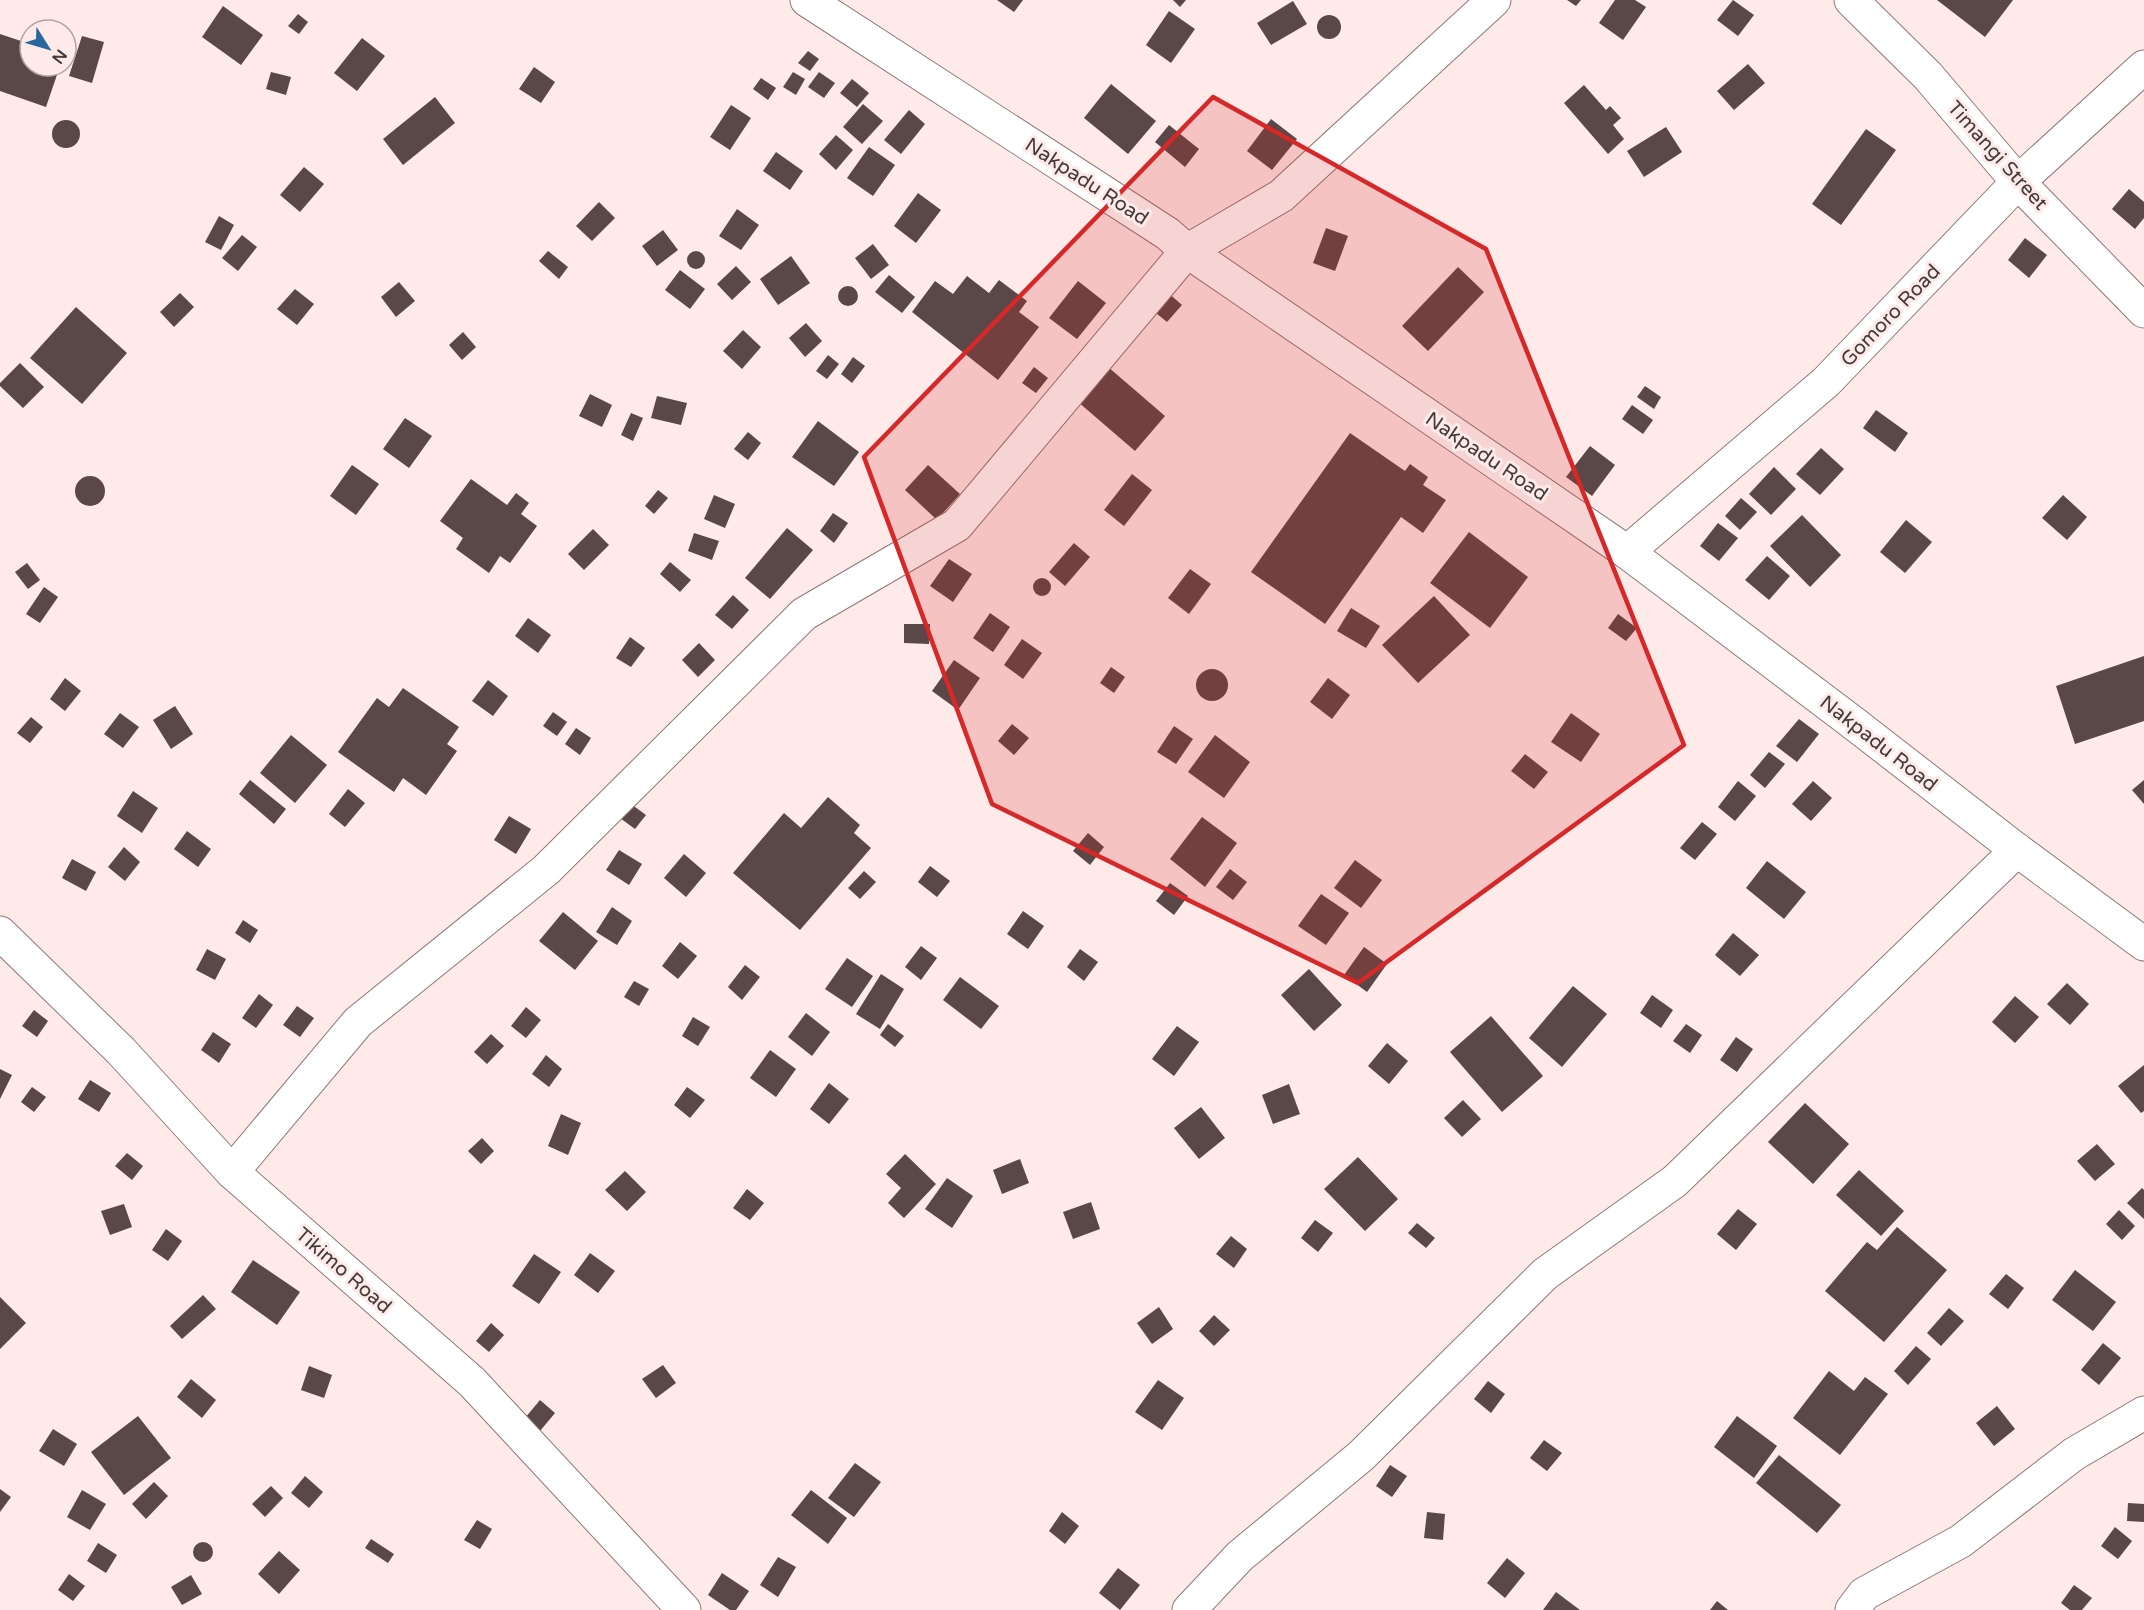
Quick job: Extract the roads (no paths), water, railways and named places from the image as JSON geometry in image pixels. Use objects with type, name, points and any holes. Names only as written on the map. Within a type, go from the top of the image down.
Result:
[{"type":"street","name":"Nakpadu Road","points":[[807,0],[1168,234],[1187,252],[1627,552],[2017,850],[2144,944]]},
{"type":"street","points":[[232,1172],[358,1022],[546,870],[804,614],[957,525],[1187,252],[1281,196],[1494,0]]},
{"type":"street","name":"Timangi Street","points":[[1851,0],[1928,76],[2018,182],[2144,311]]},
{"type":"street","name":"Gomoro Road","points":[[1627,552],[1826,382],[2018,182],[2144,67]]},
{"type":"street","points":[[1189,1610],[1240,1556],[1361,1456],[1545,1274],[1675,1181],[2017,850]]},
{"type":"street","name":"Tikimo Road","points":[[0,933],[121,1051],[232,1172],[472,1382],[684,1610]]},
{"type":"street","points":[[1852,1610],[1864,1594],[1961,1541],[2074,1454],[2144,1413]]}]
